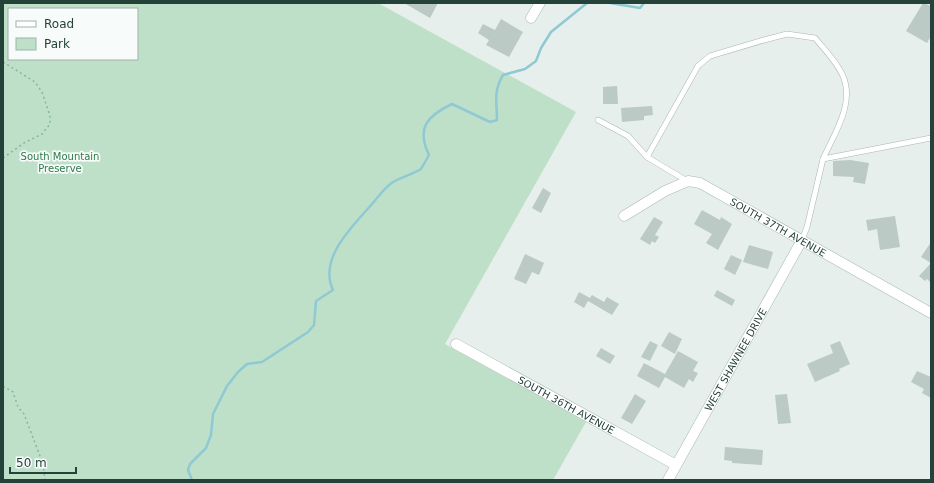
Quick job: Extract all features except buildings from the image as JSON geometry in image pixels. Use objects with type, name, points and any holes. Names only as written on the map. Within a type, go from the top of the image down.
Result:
[{"type":"street","points":[[531,18],[540,3]]},
{"type":"street","points":[[624,216],[665,191],[688,181]]},
{"type":"street","name":"SOUTH 37TH AVENUE","points":[[688,181],[700,183],[931,313]]},
{"type":"street","name":"WEST SHAWNEE DRIVE","points":[[668,480],[802,240]]},
{"type":"street","name":"SOUTH 36TH AVENUE","points":[[456,344],[676,465]]},
{"type":"lane","points":[[647,157],[698,66],[710,56],[787,34],[816,38],[843,76],[846,94],[845,110],[823,159],[807,227],[802,240]]},
{"type":"lane","points":[[598,120],[628,136],[647,157],[688,181]]},
{"type":"lane","points":[[823,159],[931,138]]},
{"type":"path","points":[[3,62],[35,82],[44,98],[50,116],[50,124],[42,134],[24,143],[3,158]]},
{"type":"path","points":[[3,386],[13,392],[18,407],[24,414],[43,464],[45,480]]},
{"type":"green space","name":"South Mountain Preserve","points":[[3,3],[378,3],[576,112],[445,344],[586,422],[553,480],[3,480]]},
{"type":"waterway","points":[[192,480],[188,470],[190,464],[206,448],[211,435],[213,414],[227,386],[238,372],[247,364],[262,362],[308,332],[314,325],[316,301],[333,290],[330,278],[330,266],[340,243],[347,232],[387,186],[421,169],[429,155],[425,146],[424,130],[430,118],[452,104],[490,122],[497,120],[497,92],[503,75],[525,69],[536,61],[541,48],[551,32],[587,3]]},
{"type":"waterway","points":[[610,3],[640,8],[644,3]]}]
